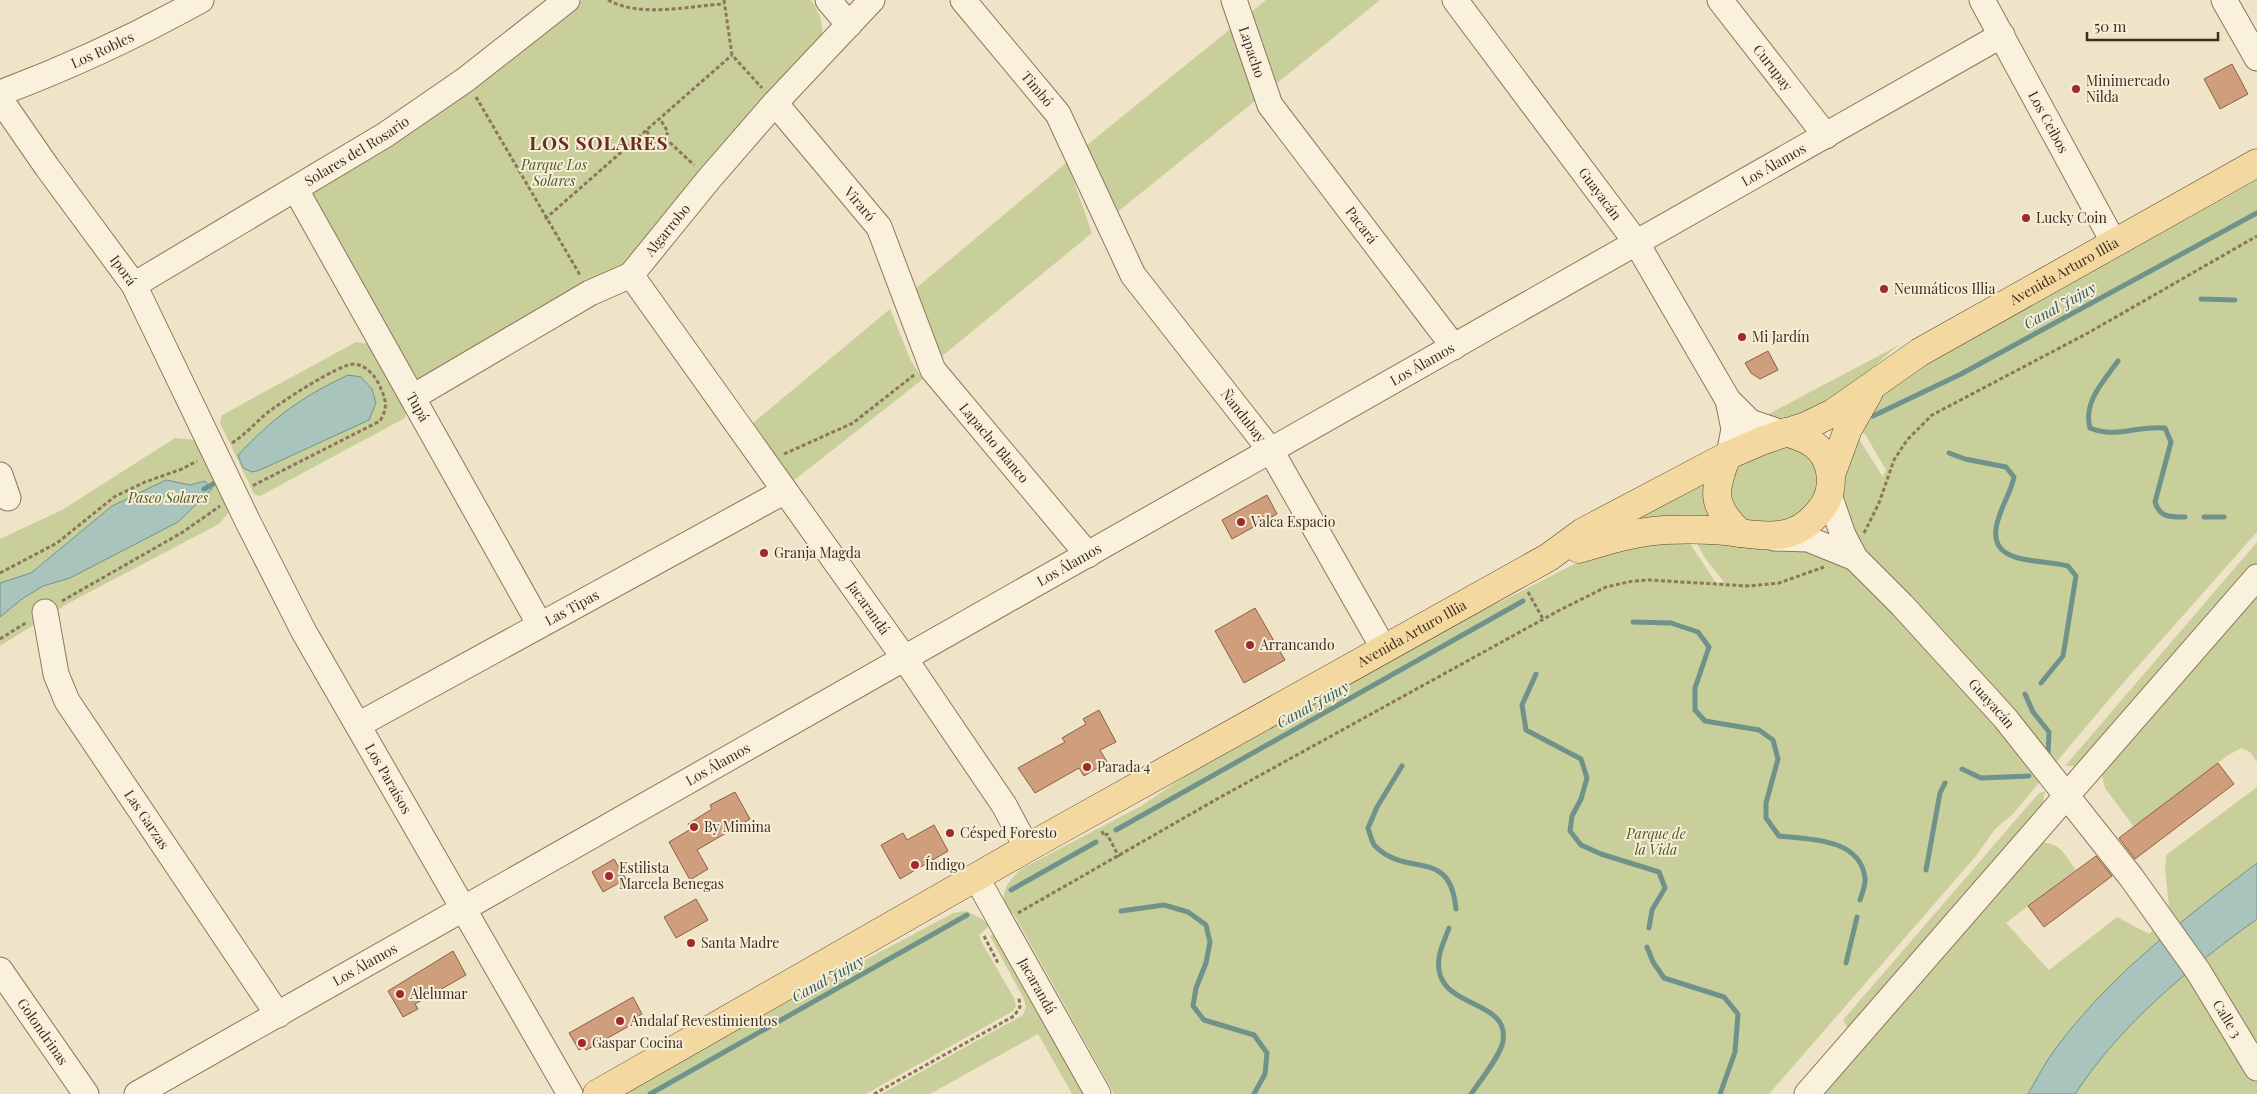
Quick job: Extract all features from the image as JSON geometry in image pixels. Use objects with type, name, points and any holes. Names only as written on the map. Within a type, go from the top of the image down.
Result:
[{"type":"main road","name":"Avenida Arturo Illia","points":[[1784,433],[1820,420],[1920,352],[2257,163]]},
{"type":"main road","name":"Avenida Arturo Illia","points":[[1830,485],[1848,430],[1874,385]]},
{"type":"main road","points":[[1784,433],[1812,442],[1821,451],[1830,485],[1813,518],[1802,527],[1773,538],[1740,533],[1723,514],[1717,501],[1716,487],[1728,456],[1784,433]]},
{"type":"main road","name":"Avenida Arturo Illia","points":[[598,1094],[1027,848],[1549,557],[1583,532],[1728,456]]},
{"type":"main road","name":"Avenida Arturo Illia","points":[[1549,557],[1611,538],[1640,532],[1681,530],[1740,533]]},
{"type":"street","name":"Los Robles","points":[[0,92],[51,74],[140,33],[201,0]]},
{"type":"street","name":"Solares del Rosario","points":[[134,285],[296,190],[385,135],[465,80],[567,0]]},
{"type":"street","points":[[828,0],[849,25]]},
{"type":"street","name":"Algarrobo","points":[[413,397],[590,293],[631,275],[709,179],[775,103],[872,0]]},
{"type":"street","name":"Timbó","points":[[963,0],[1058,114],[1093,191]]},
{"type":"street","name":"Lapacho","points":[[1234,0],[1270,105]]},
{"type":"street","name":"Guayacán","points":[[1455,0],[1636,242],[1728,400],[1750,422],[1784,433]]},
{"type":"street","name":"Curupay","points":[[1720,0],[1826,136]]},
{"type":"street","name":"Los Ceibos","points":[[1982,0],[2114,243]]},
{"type":"street","points":[[2224,0],[2257,58]]},
{"type":"street","name":"Los Álamos","points":[[137,1094],[2002,35]]},
{"type":"street","name":"Iporá","points":[[0,99],[47,167],[134,285],[217,455]]},
{"type":"street","name":"Viraró","points":[[775,103],[879,227],[915,322]]},
{"type":"street","name":"Pacará","points":[[1270,105],[1454,347]]},
{"type":"street","name":"Tupá","points":[[296,190],[540,625]]},
{"type":"street","name":"Ñandubay","points":[[1093,191],[1133,275],[1271,451],[1384,649]]},
{"type":"street","name":"Jacarandá","points":[[631,275],[905,659],[1004,805],[1027,848]]},
{"type":"street","name":"Lapacho Blanco","points":[[915,322],[933,370],[1088,555]]},
{"type":"street","name":"Guayacán","points":[[1728,400],[1734,429],[1728,456]]},
{"type":"street","name":"Los Paraísos","points":[[217,455],[304,632],[570,1094]]},
{"type":"street","points":[[0,475],[8,498]]},
{"type":"street","name":"Guayacán","points":[[1830,485],[1843,535],[1858,548],[2004,718],[2115,857],[2166,927]]},
{"type":"street","name":"Las Tipas","points":[[358,725],[785,491]]},
{"type":"street","name":"Guayacán","points":[[1773,538],[1808,539],[1858,548]]},
{"type":"street","points":[[1807,1094],[2257,578]]},
{"type":"street","name":"Las Garzas","points":[[45,612],[56,674],[67,701],[278,1015]]},
{"type":"street","name":"Jacarandá","points":[[976,877],[1098,1094]]},
{"type":"street","name":"Calle 3","points":[[2166,927],[2198,971],[2257,1068]]},
{"type":"street","name":"Golondrinas","points":[[0,970],[86,1094]]},
{"type":"path","points":[[608,0],[616,4],[652,9],[724,2],[732,55],[775,103]]},
{"type":"path","points":[[545,219],[732,55]]},
{"type":"path","points":[[465,80],[491,119],[545,219],[590,293]]},
{"type":"path","points":[[646,131],[656,141],[665,138],[668,132],[660,119]]},
{"type":"path","points":[[665,138],[709,179]]},
{"type":"path","points":[[1858,548],[1894,460],[1906,440],[1932,415],[2088,333],[2257,236]]},
{"type":"path","points":[[0,573],[57,543],[114,497],[145,482],[217,455],[239,439],[269,412],[338,369],[352,364],[361,365],[368,369],[379,383],[386,400],[386,411],[380,421],[236,495],[183,532],[0,639]]},
{"type":"path","points":[[767,466],[779,457],[852,423],[906,379],[919,373],[933,370]]},
{"type":"path","points":[[1000,966],[984,936],[1002,923],[1217,799],[1606,587],[1649,580],[1748,586],[1779,583],[1826,566]]},
{"type":"path","points":[[1518,574],[1543,620]]},
{"type":"path","points":[[1104,836],[1107,834],[1119,857]]},
{"type":"path","points":[[874,1094],[1014,1016],[1020,1007],[1020,999],[1015,991]]},
{"type":"green space","name":"Parque Los Solares","points":[[582,0],[811,0],[820,16],[822,34],[623,269],[415,382],[313,195],[319,186],[568,12]]},
{"type":"green space","points":[[1266,0],[1380,0],[1115,214],[1087,145]]},
{"type":"green space","points":[[1067,162],[1092,233],[941,357],[915,289]]},
{"type":"green space","name":"Parque de la Vida","points":[[2257,180],[2257,532],[2117,690],[2012,815],[1995,829],[1976,856],[1769,1094],[1114,1094],[1013,913],[1007,916],[1004,901],[1005,890],[1021,869],[1141,806],[1193,771],[1429,635],[1502,601],[1590,556],[1685,536],[1716,583],[1724,582],[1705,558],[1693,536],[1827,551],[1842,502],[1845,463],[1859,439],[1883,477],[1886,470],[1865,434],[1857,428],[1889,385]]},
{"type":"green space","points":[[890,309],[911,361],[923,379],[788,485],[747,428]]},
{"type":"green space","name":"Paseo Solares","points":[[356,342],[368,344],[407,409],[405,418],[260,496],[254,494],[220,423],[222,415]]},
{"type":"green space","points":[[1899,345],[1853,384],[1820,406],[1803,414],[1784,418],[1763,417]]},
{"type":"green space","name":"Paseo Solares","points":[[175,438],[197,440],[230,511],[219,524],[67,604],[0,646],[0,539],[62,510]]},
{"type":"green space","points":[[1781,446],[1794,447],[1813,458],[1820,476],[1814,498],[1806,509],[1785,522],[1747,524],[1729,507],[1728,483],[1741,463]]},
{"type":"green space","points":[[1704,477],[1713,522],[1626,528],[1627,516]]},
{"type":"green space","points":[[2257,542],[2257,568],[2079,766],[2065,766]]},
{"type":"green space","points":[[2257,589],[2257,762],[2250,752],[2241,748],[2227,756],[2134,827],[2105,788],[2101,772]]},
{"type":"green space","points":[[2257,787],[2257,1094],[1817,1094],[2036,844],[2050,843],[2060,849],[2076,870],[2006,923],[2049,970],[2117,917],[2149,934],[2170,916],[2165,869],[2166,855]]},
{"type":"green space","points":[[2045,791],[2042,809],[1851,1034],[1843,1020],[2039,793]]},
{"type":"green space","points":[[966,911],[982,919],[989,926],[979,935],[981,941],[1014,998],[1016,1006],[1013,1011],[866,1094],[622,1094],[781,1005],[953,913]]},
{"type":"green space","points":[[996,933],[1086,1094],[1072,1094],[1038,1034],[930,1094],[881,1094],[1023,1015],[1026,1007],[1024,999],[990,936]]},
{"type":"water","points":[[348,375],[361,377],[372,389],[376,403],[369,420],[260,470],[252,472],[243,468],[238,455],[263,430],[288,409]]},
{"type":"water","points":[[166,480],[190,485],[205,481],[212,489],[178,522],[70,578],[43,586],[22,599],[0,617],[0,583],[31,573],[112,506]]},
{"type":"water","points":[[2257,863],[2257,919],[2206,957],[2135,1020],[2094,1068],[2075,1094],[2028,1094],[2052,1053],[2100,996],[2176,926]]},
{"type":"building","points":[[2232,64],[2248,94],[2220,109],[2204,79]]},
{"type":"building","points":[[1768,351],[1778,370],[1760,379],[1751,373],[1745,363]]},
{"type":"building","points":[[1267,495],[1277,514],[1232,539],[1222,520]]},
{"type":"building","name":"Arrancando","points":[[1255,608],[1285,660],[1244,683],[1215,631]]},
{"type":"building","points":[[1099,710],[1116,742],[1100,750],[1107,762],[1084,776],[1079,768],[1035,793],[1018,768],[1065,742],[1062,738],[1086,724],[1083,719]]},
{"type":"building","points":[[2218,763],[2234,784],[2135,859],[2119,838]]},
{"type":"building","points":[[735,792],[750,819],[697,850],[708,869],[690,880],[669,842],[691,829],[688,824],[712,809],[710,805]]},
{"type":"building","points":[[934,825],[948,851],[900,879],[881,845],[903,833],[907,840]]},
{"type":"building","points":[[2096,856],[2112,876],[2044,927],[2028,906]]},
{"type":"building","points":[[614,859],[626,879],[603,892],[592,872]]},
{"type":"building","points":[[696,899],[708,920],[676,938],[664,917]]},
{"type":"building","points":[[453,951],[466,975],[415,1004],[418,1009],[403,1017],[388,991]]},
{"type":"building","points":[[633,997],[642,1014],[631,1021],[633,1024],[586,1050],[584,1047],[579,1050],[569,1033]]},
{"type":"waterway","name":"Canal Jujuy","points":[[1873,416],[1961,374],[2257,213]]},
{"type":"waterway","points":[[2201,299],[2235,300]]},
{"type":"waterway","points":[[2118,361],[2092,401],[2089,410],[2090,428],[2109,432],[2165,428],[2171,442],[2155,502],[2160,511],[2166,516],[2185,517]]},
{"type":"waterway","points":[[1949,453],[1965,459],[2006,467],[2014,477],[1999,517],[1996,533],[1998,545],[2005,552],[2029,560],[2068,566],[2076,576],[2063,656],[2041,683]]},
{"type":"waterway","points":[[204,489],[215,483]]},
{"type":"waterway","points":[[2204,517],[2224,517]]},
{"type":"waterway","name":"Canal Jujuy","points":[[1116,830],[1523,601]]},
{"type":"waterway","points":[[1633,622],[1671,623],[1698,632],[1709,647],[1695,688],[1695,710],[1705,721],[1759,730],[1773,740],[1778,759],[1766,803],[1766,818],[1779,836],[1831,843],[1844,848],[1854,855],[1861,865],[1865,878],[1860,900]]},
{"type":"waterway","points":[[1536,674],[1522,705],[1526,730],[1581,759],[1587,778],[1581,799],[1572,816],[1570,831],[1581,845],[1601,854],[1659,872],[1665,888],[1652,910],[1649,928]]},
{"type":"waterway","points":[[2025,694],[2033,712],[2049,732],[2048,754]]},
{"type":"waterway","points":[[1402,766],[1377,807],[1368,828],[1372,841],[1375,846],[1388,856],[1401,861],[1426,866],[1436,870],[1445,877],[1452,890],[1456,909]]},
{"type":"waterway","points":[[1962,769],[1981,778],[2029,776]]},
{"type":"waterway","points":[[1926,870],[1940,793],[1945,783]]},
{"type":"waterway","name":"Canal Jujuy","points":[[1011,890],[1096,842]]},
{"type":"waterway","points":[[1121,911],[1164,905],[1188,912],[1206,925],[1210,942],[1206,963],[1196,988],[1193,1006],[1204,1020],[1254,1035],[1267,1053],[1265,1074],[1254,1094]]},
{"type":"waterway","name":"Canal Jujuy","points":[[650,1094],[967,915]]},
{"type":"waterway","points":[[1846,963],[1857,917]]},
{"type":"waterway","points":[[1449,928],[1439,958],[1440,975],[1447,987],[1458,996],[1495,1016],[1502,1027],[1503,1041],[1501,1047],[1490,1068],[1471,1094]]},
{"type":"waterway","points":[[1647,947],[1653,962],[1664,978],[1724,997],[1738,1014],[1735,1052],[1720,1094]]},
{"type":"place","name":"Minimercado Nilda","points":[[2076,89]]},
{"type":"place","name":"Lucky Coin","points":[[2026,218]]},
{"type":"place","name":"Neumáticos Illia","points":[[1884,289]]},
{"type":"place","name":"Mi Jardín","points":[[1742,337]]},
{"type":"place","name":"Valca Espacio","points":[[1241,522]]},
{"type":"place","name":"Granja Magda","points":[[764,553]]},
{"type":"place","name":"Arrancando","points":[[1250,645]]},
{"type":"place","name":"Parada 4","points":[[1087,767]]},
{"type":"place","name":"By Mimina","points":[[694,827]]},
{"type":"place","name":"Césped Foresto","points":[[950,833]]},
{"type":"place","name":"Índigo","points":[[915,865]]},
{"type":"place","name":"Estilista Marcela Benegas","points":[[609,876]]},
{"type":"place","name":"Santa Madre","points":[[691,943]]},
{"type":"place","name":"Alelumar","points":[[400,994]]},
{"type":"place","name":"Andalaf Revestimientos","points":[[620,1021]]},
{"type":"place","name":"Gaspar Cocina","points":[[582,1043]]},
{"type":"district","name":"LOS SOLARES","points":[[599,143]]}]
